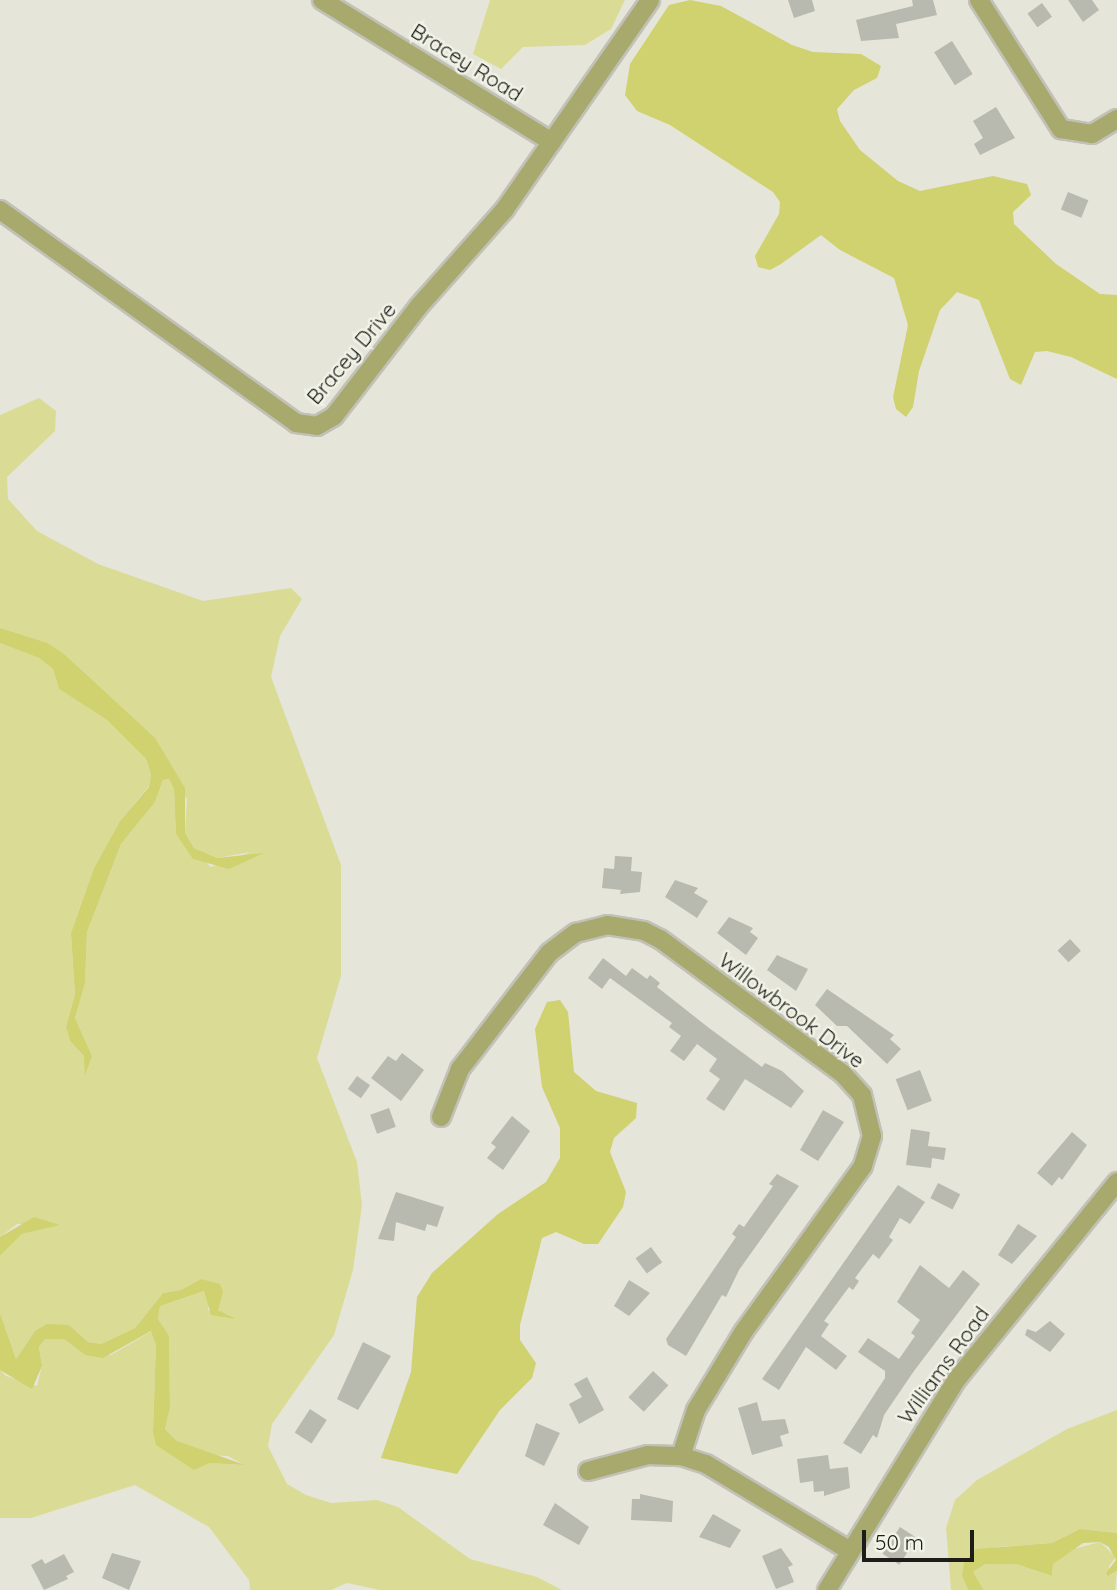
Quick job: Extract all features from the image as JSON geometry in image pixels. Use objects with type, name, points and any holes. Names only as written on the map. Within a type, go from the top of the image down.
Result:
[{"type":"street","name":"Bracey Road","points":[[322,0],[552,142]]},
{"type":"street","name":"Bracey Drive","points":[[0,210],[296,423],[317,426],[334,416],[419,306],[505,209],[650,0]]},
{"type":"street","points":[[979,0],[1061,129],[1092,134],[1117,119]]},
{"type":"street","name":"Willowbrook Drive","points":[[441,1117],[460,1069],[549,953],[576,933],[607,925],[644,931],[660,939],[842,1074],[862,1095],[872,1136],[863,1166],[744,1331],[696,1410],[681,1456]]},
{"type":"street","name":"Williams Road","points":[[827,1590],[957,1379],[1117,1182]]},
{"type":"street","points":[[587,1471],[648,1455],[681,1456],[706,1465],[850,1550]]},
{"type":"green space","points":[[490,0],[625,0],[611,29],[585,45],[523,47],[501,69],[473,54]]},
{"type":"green space","points":[[39,398],[56,411],[55,431],[7,477],[8,499],[37,531],[98,564],[203,601],[291,588],[302,599],[280,636],[271,677],[341,865],[341,976],[317,1058],[357,1162],[362,1205],[353,1270],[334,1335],[272,1424],[268,1446],[287,1484],[306,1495],[331,1503],[377,1500],[398,1507],[470,1559],[537,1577],[562,1590],[380,1590],[347,1583],[331,1590],[250,1590],[249,1580],[209,1527],[135,1485],[31,1518],[0,1518],[0,1370],[6,1376],[37,1386],[42,1366],[39,1347],[45,1339],[64,1339],[85,1355],[111,1355],[152,1331],[156,1345],[153,1432],[209,1463],[244,1465],[228,1456],[209,1455],[177,1441],[165,1429],[170,1408],[169,1337],[158,1319],[160,1306],[204,1291],[209,1295],[208,1310],[233,1318],[218,1310],[201,1279],[181,1290],[163,1293],[135,1328],[101,1344],[88,1342],[69,1325],[35,1331],[16,1359],[0,1313],[0,1256],[22,1234],[58,1225],[17,1224],[0,1237],[0,643],[39,658],[53,669],[59,689],[107,720],[146,759],[151,774],[149,786],[120,821],[94,868],[71,933],[75,996],[66,1027],[70,1041],[84,1056],[92,1056],[75,1018],[85,983],[87,932],[121,844],[155,802],[163,780],[169,779],[174,789],[176,834],[211,867],[251,852],[217,858],[194,848],[185,833],[187,799],[94,685],[64,654],[0,628],[0,415]]},
{"type":"green space","points":[[1117,1410],[1117,1533],[1080,1529],[1052,1543],[996,1547],[962,1576],[968,1590],[951,1590],[946,1528],[955,1500],[977,1480],[1067,1429]]},
{"type":"green space","points":[[1100,1542],[1116,1557],[1109,1566],[1109,1576],[1117,1571],[1115,1590],[984,1590],[973,1572],[987,1564],[1016,1564],[1052,1576],[1053,1564],[1070,1550]]},
{"type":"shaded area","points":[[690,0],[721,6],[792,45],[813,52],[861,54],[881,66],[877,78],[854,90],[837,109],[840,121],[860,150],[898,181],[920,191],[993,176],[1027,184],[1031,195],[1013,212],[1014,224],[1056,264],[1100,294],[1117,295],[1117,379],[1071,357],[1047,351],[1035,352],[1021,385],[1010,379],[979,300],[957,292],[940,310],[919,371],[913,407],[906,417],[896,409],[893,397],[908,325],[894,278],[840,250],[821,235],[770,270],[758,267],[755,256],[779,214],[780,202],[773,192],[670,125],[637,111],[625,95],[630,64],[669,5]]},
{"type":"shaded area","points":[[0,628],[47,643],[64,654],[155,738],[185,788],[185,833],[194,848],[217,858],[264,853],[229,869],[193,859],[176,834],[174,789],[169,779],[163,780],[155,802],[121,844],[87,932],[85,983],[75,1018],[92,1056],[85,1075],[84,1056],[70,1041],[66,1027],[75,995],[71,933],[94,868],[120,821],[149,787],[151,774],[146,759],[107,720],[59,689],[53,669],[39,658],[0,643]]},
{"type":"shaded area","points":[[560,1000],[568,1012],[574,1072],[596,1091],[637,1103],[636,1118],[614,1138],[610,1152],[626,1192],[623,1207],[598,1244],[584,1244],[556,1232],[542,1238],[520,1325],[520,1340],[536,1363],[532,1378],[500,1410],[457,1474],[381,1458],[411,1372],[417,1297],[432,1273],[498,1214],[546,1182],[560,1158],[560,1128],[542,1087],[535,1029],[547,1002]]},
{"type":"shaded area","points":[[34,1217],[60,1225],[22,1234],[0,1256],[0,1237]]},
{"type":"shaded area","points":[[201,1279],[220,1284],[223,1292],[218,1310],[236,1319],[211,1315],[204,1291],[160,1306],[158,1319],[169,1336],[170,1408],[165,1429],[177,1441],[245,1465],[209,1463],[194,1470],[156,1445],[153,1432],[156,1345],[151,1331],[103,1358],[85,1355],[64,1339],[45,1339],[39,1347],[42,1366],[32,1389],[0,1370],[0,1313],[16,1359],[35,1331],[47,1324],[69,1325],[88,1342],[101,1344],[135,1328],[163,1293],[181,1290]]},
{"type":"shaded area","points":[[1080,1529],[1117,1533],[1117,1571],[1108,1576],[1106,1573],[1116,1560],[1109,1547],[1100,1542],[1083,1543],[1053,1564],[1052,1576],[1016,1564],[986,1564],[973,1572],[984,1590],[968,1590],[962,1576],[964,1563],[976,1549],[1052,1543]]},
{"type":"building","points":[[788,0],[812,0],[815,11],[794,18]]},
{"type":"building","points":[[912,0],[933,0],[937,15],[896,24],[899,38],[861,41],[856,20],[913,6]]},
{"type":"building","points":[[1068,0],[1092,0],[1099,10],[1083,22]]},
{"type":"building","points":[[1042,3],[1052,17],[1037,27],[1027,14]]},
{"type":"building","points":[[952,41],[973,74],[955,85],[934,52]]},
{"type":"building","points":[[996,107],[1015,138],[980,155],[974,144],[983,138],[973,121]]},
{"type":"building","points":[[1068,192],[1088,200],[1081,218],[1061,210]]},
{"type":"building","points":[[615,856],[632,857],[631,871],[642,872],[640,892],[620,894],[621,890],[602,888],[604,868],[614,869]]},
{"type":"building","points":[[675,880],[698,888],[694,893],[708,901],[697,918],[665,897]]},
{"type":"building","points":[[729,917],[753,928],[750,932],[758,938],[746,955],[717,933]]},
{"type":"building","points":[[1070,939],[1081,951],[1068,962],[1058,951]]},
{"type":"building","points":[[777,955],[808,969],[796,991],[767,970]]},
{"type":"building","points":[[603,958],[626,976],[632,968],[647,979],[650,975],[660,983],[657,987],[709,1028],[762,1067],[765,1063],[782,1071],[804,1091],[791,1108],[745,1079],[724,1111],[706,1099],[720,1079],[709,1071],[717,1059],[697,1044],[684,1061],[670,1051],[681,1036],[669,1027],[672,1023],[610,978],[602,989],[588,978]]},
{"type":"building","points":[[827,989],[894,1035],[890,1039],[901,1049],[887,1064],[847,1026],[837,1026],[815,1005]]},
{"type":"building","points":[[402,1053],[424,1070],[401,1101],[371,1078],[388,1056],[396,1061]]},
{"type":"building","points":[[920,1070],[932,1101],[908,1110],[896,1079]]},
{"type":"building","points":[[357,1076],[370,1085],[361,1098],[348,1089]]},
{"type":"building","points":[[389,1108],[396,1127],[377,1134],[370,1115]]},
{"type":"building","points":[[823,1110],[844,1122],[818,1161],[800,1150]]},
{"type":"building","points":[[512,1116],[530,1131],[503,1170],[487,1158],[496,1147],[491,1143]]},
{"type":"building","points":[[911,1129],[930,1132],[928,1146],[946,1148],[944,1160],[932,1158],[931,1168],[906,1165]]},
{"type":"building","points":[[1072,1132],[1087,1145],[1062,1180],[1059,1177],[1052,1186],[1037,1173]]},
{"type":"building","points":[[777,1174],[799,1186],[739,1270],[726,1297],[722,1295],[686,1356],[668,1345],[666,1339],[736,1237],[732,1234],[739,1224],[744,1227],[773,1186],[769,1184]]},
{"type":"building","points":[[938,1183],[960,1194],[953,1209],[930,1198]]},
{"type":"building","points":[[898,1185],[925,1202],[910,1224],[900,1218],[889,1237],[893,1240],[879,1259],[873,1254],[855,1278],[859,1281],[853,1290],[849,1287],[824,1321],[829,1324],[821,1336],[847,1356],[836,1370],[806,1347],[779,1390],[762,1379]]},
{"type":"building","points":[[396,1192],[444,1207],[437,1227],[427,1224],[425,1231],[396,1222],[394,1241],[378,1239]]},
{"type":"building","points":[[1018,1224],[1037,1236],[1012,1264],[998,1255]]},
{"type":"building","points":[[651,1247],[662,1262],[647,1274],[636,1258]]},
{"type":"building","points":[[920,1265],[949,1288],[963,1270],[980,1284],[914,1371],[884,1415],[877,1438],[873,1435],[861,1454],[843,1443],[885,1378],[885,1371],[858,1352],[868,1338],[899,1359],[915,1336],[911,1333],[920,1320],[897,1302]]},
{"type":"building","points":[[629,1280],[650,1293],[629,1316],[614,1306]]},
{"type":"building","points":[[1050,1321],[1065,1334],[1050,1352],[1025,1335],[1027,1329],[1036,1332]]},
{"type":"building","points":[[363,1342],[391,1356],[358,1410],[337,1399]]},
{"type":"building","points":[[653,1371],[668,1385],[644,1412],[628,1397]]},
{"type":"building","points":[[587,1377],[604,1410],[579,1424],[569,1404],[582,1397],[574,1384]]},
{"type":"building","points":[[757,1402],[762,1421],[785,1419],[789,1433],[780,1436],[783,1446],[752,1455],[738,1408]]},
{"type":"building","points":[[310,1409],[327,1420],[312,1443],[295,1432]]},
{"type":"building","points":[[536,1423],[560,1433],[544,1466],[525,1456]]},
{"type":"building","points":[[828,1455],[830,1469],[848,1467],[850,1488],[824,1496],[824,1491],[814,1492],[813,1481],[800,1483],[797,1459]]},
{"type":"building","points":[[640,1494],[673,1501],[672,1522],[631,1520],[632,1499],[640,1499]]},
{"type":"building","points":[[555,1503],[589,1527],[579,1545],[543,1525]]},
{"type":"building","points":[[713,1514],[741,1530],[730,1548],[699,1537]]},
{"type":"building","points":[[900,1527],[917,1538],[899,1565],[883,1554]]},
{"type":"building","points":[[781,1548],[793,1565],[788,1567],[794,1582],[776,1589],[762,1556]]},
{"type":"building","points":[[112,1553],[141,1561],[129,1590],[102,1578]]},
{"type":"building","points":[[64,1554],[74,1572],[66,1576],[68,1579],[44,1590],[31,1565],[42,1559],[45,1564]]}]
